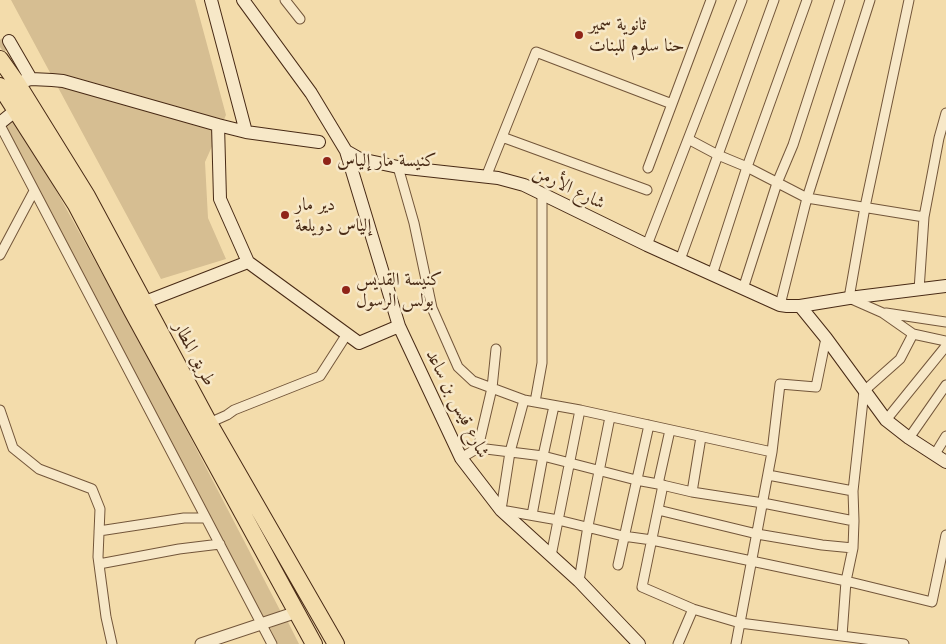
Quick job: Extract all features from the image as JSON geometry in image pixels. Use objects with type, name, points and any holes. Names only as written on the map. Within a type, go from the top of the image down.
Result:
[{"type":"highway","name":"طريق المطار","points":[[0,59],[24,81],[209,423],[336,644]]},
{"type":"highway","name":"طريق المطار","points":[[6,100],[76,205],[136,319],[314,644]]},
{"type":"main road","points":[[211,0],[246,132]]},
{"type":"main road","points":[[243,0],[311,93],[346,150]]},
{"type":"main road","points":[[8,41],[24,81],[52,80],[76,84],[246,132],[319,142]]},
{"type":"main road","points":[[0,124],[6,100]]},
{"type":"main road","points":[[218,125],[220,199],[248,262],[359,343],[399,326]]},
{"type":"main road","name":"شارع الأرمن","points":[[346,150],[360,159],[398,167],[512,181],[780,305],[800,306],[946,286]]},
{"type":"main road","name":"شارع قيس بن ساعد","points":[[346,150],[399,326],[461,458],[500,510],[579,581],[639,644]]},
{"type":"main road","points":[[145,302],[248,262]]},
{"type":"main road","points":[[800,306],[886,420],[909,438],[946,462]]},
{"type":"street","points":[[286,0],[300,19]]},
{"type":"street","points":[[648,168],[711,0]]},
{"type":"street","points":[[647,245],[742,0]]},
{"type":"street","points":[[680,260],[774,0]]},
{"type":"street","points":[[712,275],[747,167],[806,0]]},
{"type":"street","points":[[743,289],[777,183],[793,145],[840,0]]},
{"type":"street","points":[[780,305],[808,198],[870,0]]},
{"type":"street","points":[[909,0],[865,207],[849,298],[884,313],[913,334],[946,341]]},
{"type":"street","points":[[486,177],[536,52],[672,104]]},
{"type":"street","points":[[919,290],[924,217],[946,113]]},
{"type":"street","points":[[0,124],[272,644]]},
{"type":"street","points":[[502,137],[647,190]]},
{"type":"street","points":[[688,140],[808,198],[924,217]]},
{"type":"street","points":[[398,167],[414,223],[432,308],[458,367],[473,381],[524,400],[580,410],[772,452]]},
{"type":"street","points":[[0,255],[34,191]]},
{"type":"street","points":[[536,402],[542,363],[542,194]]},
{"type":"street","points":[[884,313],[946,322]]},
{"type":"street","points":[[209,423],[234,410],[320,376],[347,334]]},
{"type":"street","points":[[842,636],[846,581],[853,548],[853,491],[864,391],[900,359],[913,334]]},
{"type":"street","points":[[736,644],[772,452],[780,384],[816,387],[826,338]]},
{"type":"street","points":[[886,420],[946,346]]},
{"type":"street","points":[[478,448],[492,388],[496,349]]},
{"type":"street","points":[[909,438],[946,385]]},
{"type":"street","points":[[524,400],[510,452],[500,510],[588,526],[623,536],[652,540],[846,581],[932,602],[946,535]]},
{"type":"street","points":[[532,515],[554,406]]},
{"type":"street","points":[[0,410],[13,448],[39,469],[92,489],[100,509],[99,564],[106,617],[112,644]]},
{"type":"street","points":[[551,556],[580,410]]},
{"type":"street","points":[[579,581],[610,417]]},
{"type":"street","points":[[618,565],[649,425]]},
{"type":"street","points":[[670,430],[658,510],[642,587],[693,610],[740,623],[904,644]]},
{"type":"street","points":[[935,454],[946,436]]},
{"type":"street","points":[[692,492],[701,437]]},
{"type":"street","points":[[461,458],[478,448],[543,456],[692,492],[763,503],[854,521]]},
{"type":"street","points":[[768,475],[853,491]]},
{"type":"street","points":[[658,510],[757,534],[822,545],[853,548]]},
{"type":"street","points":[[99,531],[184,518],[206,518]]},
{"type":"street","points":[[99,564],[179,548],[220,544]]},
{"type":"street","points":[[678,644],[693,610]]},
{"type":"street","points":[[201,644],[297,612]]},
{"type":"street","points":[[820,634],[821,644]]},
{"type":"shaded area","points":[[11,0],[195,0],[226,115],[205,162],[208,218],[226,259],[161,279]]},
{"type":"shaded area","points":[[11,115],[46,172],[158,375],[283,616],[262,624],[0,123]]},
{"type":"shaded area","points":[[287,620],[299,644],[278,644],[270,628]]},
{"type":"tunnel","points":[[0,47],[9,41]]},
{"type":"place","name":"ثانوية سمير حنا سلوم للبنات","points":[[579,35]]},
{"type":"place","name":"كنيسة مار إلياس","points":[[327,161]]},
{"type":"place","name":"دير مار إلياس دويلعة","points":[[285,215]]},
{"type":"place","name":"كنيسة القديس بولس الرسول","points":[[346,290]]}]
